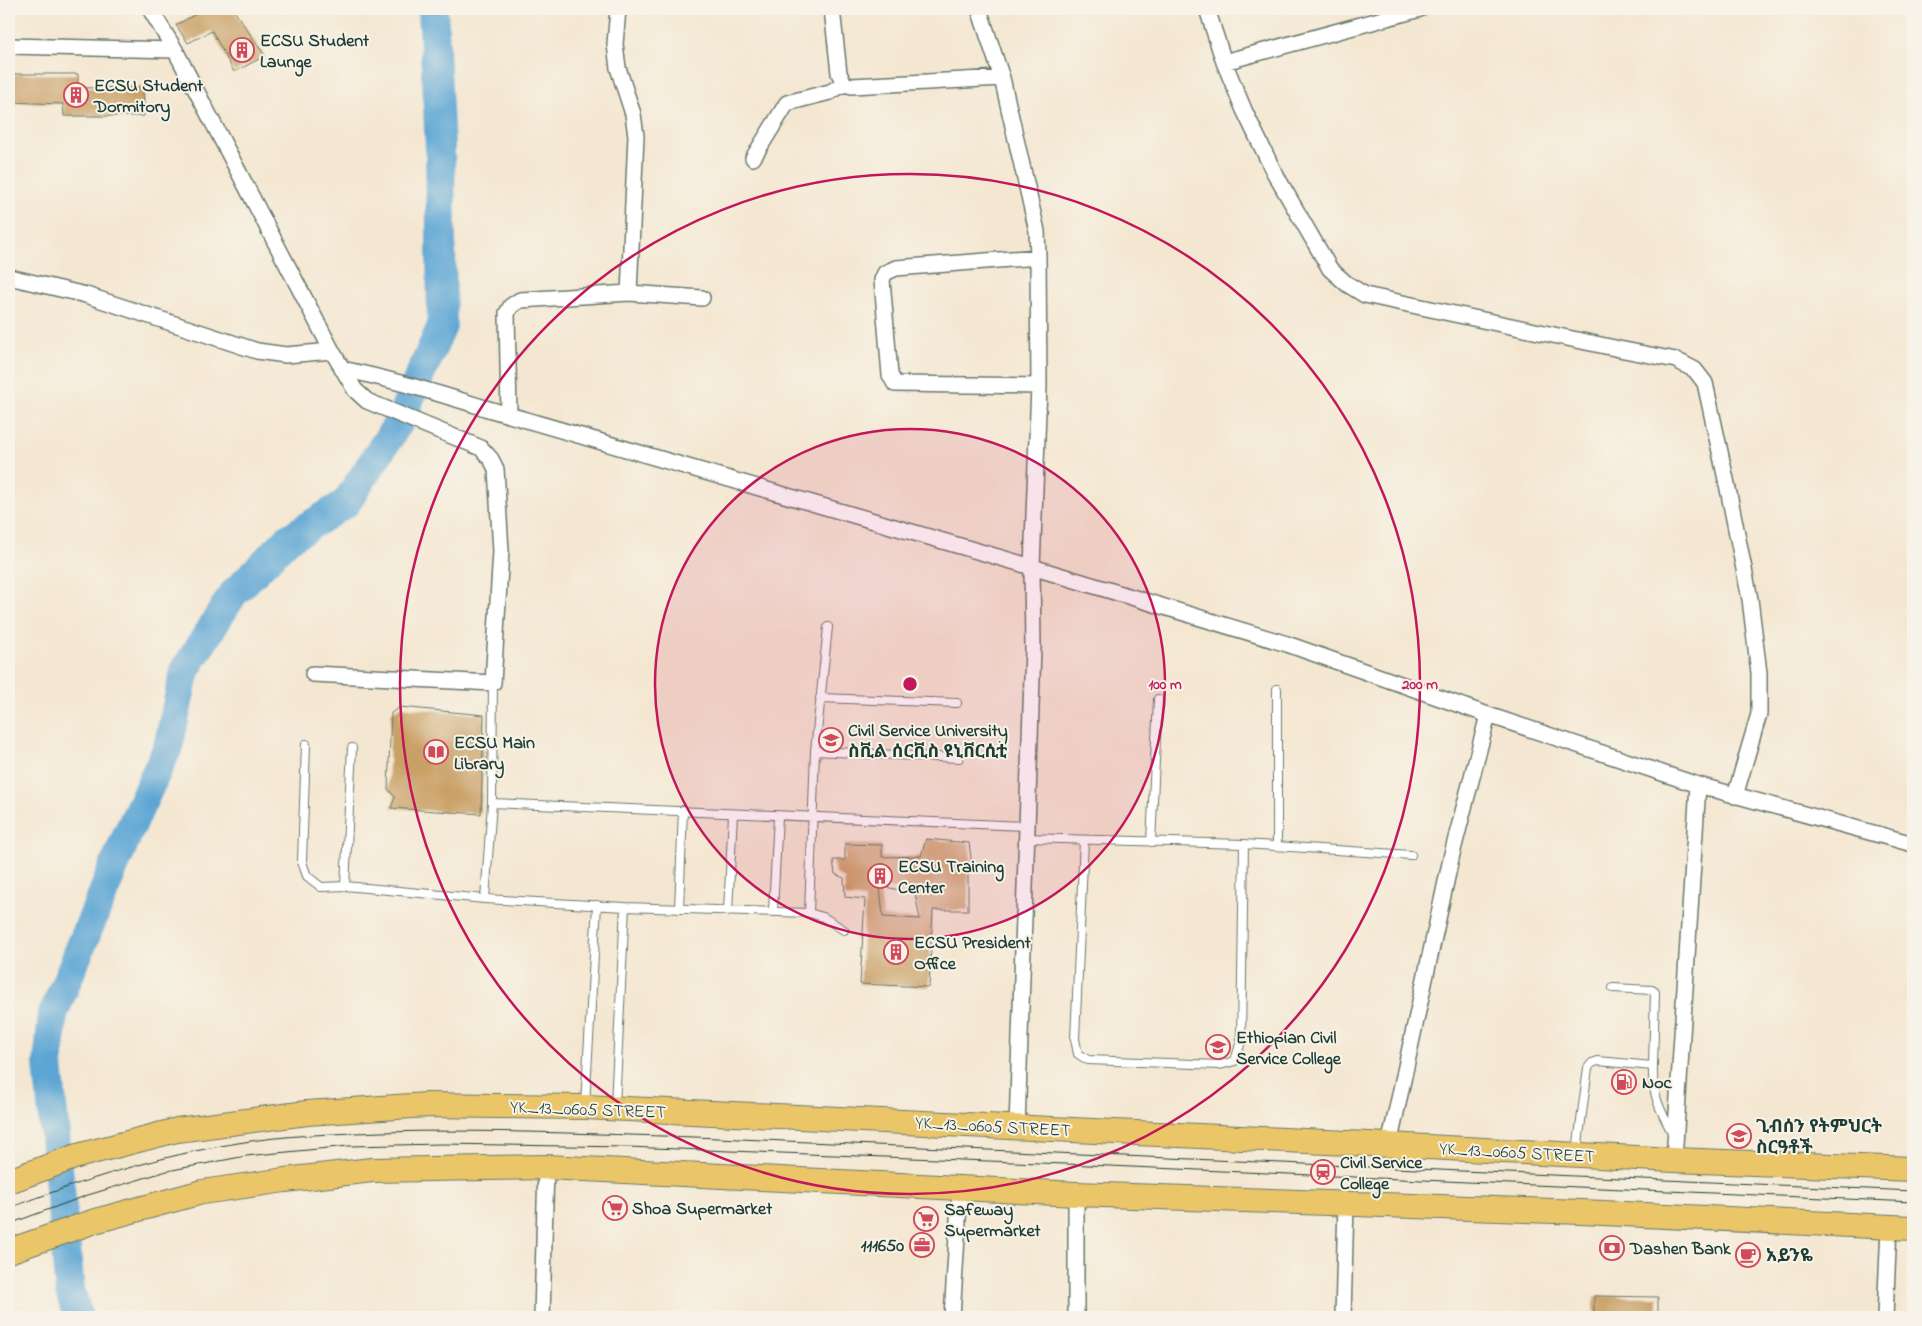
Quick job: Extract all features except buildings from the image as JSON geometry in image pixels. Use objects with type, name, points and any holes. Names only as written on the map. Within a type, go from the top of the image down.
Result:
[{"type":"main road","name":"YK_13_0605 STREET","points":[[9,1181],[77,1156],[178,1130],[307,1113],[427,1105],[585,1107],[1017,1126],[1389,1144],[1576,1156],[1675,1150],[1913,1169]]},
{"type":"main road","points":[[16,1248],[95,1221],[202,1192],[372,1170],[546,1167],[1076,1194],[1582,1212],[1913,1228]]},
{"type":"street","points":[[150,9],[175,50],[332,352],[355,390],[368,401],[481,448],[491,459],[496,469],[501,551],[493,683],[313,674]]},
{"type":"street","points":[[618,9],[615,44],[617,60],[633,114],[636,136],[629,293]]},
{"type":"street","points":[[832,9],[839,73],[844,84]]},
{"type":"street","points":[[979,9],[1002,78],[1037,231],[1038,257],[1039,386],[1032,566],[1033,648],[1017,1126]]},
{"type":"street","points":[[1207,9],[1224,62],[1244,110],[1274,172],[1330,269],[1347,284],[1365,294],[1676,360],[1695,370],[1705,383],[1728,484],[1750,599],[1758,673],[1759,714],[1735,796]]},
{"type":"street","points":[[1224,62],[1420,9]]},
{"type":"street","points":[[9,46],[175,50]]},
{"type":"street","points":[[753,158],[787,103],[830,92],[844,84],[852,86],[1002,78]]},
{"type":"street","points":[[1038,257],[896,268],[885,273],[882,280],[890,375],[895,384],[1039,386]]},
{"type":"street","points":[[9,277],[86,294],[256,351],[286,355],[332,352]]},
{"type":"street","points":[[509,415],[507,313],[511,306],[520,300],[629,293],[702,298]]},
{"type":"street","points":[[342,369],[434,391],[509,415],[1032,566],[1287,644],[1488,715],[1698,785],[1913,844]]},
{"type":"street","points":[[1389,1144],[1452,854],[1488,715]]},
{"type":"street","points":[[1675,1150],[1698,785]]},
{"type":"street","points":[[542,1317],[546,1167]]},
{"type":"street","points":[[952,1317],[960,1188]]},
{"type":"street","points":[[1076,1194],[1076,1317]]},
{"type":"street","points":[[1343,1317],[1346,1204]]},
{"type":"street","points":[[1885,1317],[1889,1227]]},
{"type":"lane","points":[[809,913],[816,751],[828,626]]},
{"type":"lane","points":[[485,899],[492,803],[493,683]]},
{"type":"lane","points":[[1277,689],[1278,847]]},
{"type":"lane","points":[[820,698],[957,703]]},
{"type":"lane","points":[[1150,842],[1158,699]]},
{"type":"lane","points":[[306,744],[302,862],[307,876],[321,887],[345,886],[485,899],[625,907],[809,913],[823,917],[844,930]]},
{"type":"lane","points":[[345,886],[352,748]]},
{"type":"lane","points":[[816,751],[959,758]]},
{"type":"lane","points":[[492,803],[683,810],[778,816],[814,815],[1026,832],[1084,840],[1244,844],[1411,855]]},
{"type":"lane","points":[[679,909],[683,810]]},
{"type":"lane","points":[[728,911],[732,814]]},
{"type":"lane","points":[[773,911],[778,816]]},
{"type":"lane","points":[[1084,840],[1075,1039],[1078,1054],[1088,1060],[1220,1065],[1236,1061],[1241,1041],[1244,844]]},
{"type":"lane","points":[[585,1107],[598,905]]},
{"type":"lane","points":[[615,1109],[625,907]]},
{"type":"lane","points":[[1613,988],[1652,990],[1655,992],[1653,1084],[1658,1107],[1675,1150]]},
{"type":"lane","points":[[1576,1156],[1588,1068],[1592,1063],[1598,1061],[1653,1066]]},
{"type":"waterway","points":[[78,1317],[70,1291],[48,1064],[53,1014],[127,835],[168,747],[185,670],[233,594],[288,539],[346,503],[399,422],[442,326],[440,149],[433,9]]},
{"type":"tram line","points":[[9,1208],[122,1170],[208,1148],[256,1140],[291,1137],[420,1131],[538,1132],[695,1137],[1913,1191]]},
{"type":"tram line","points":[[9,1224],[88,1195],[167,1171],[246,1156],[349,1146],[442,1144],[627,1147],[1065,1164],[1913,1202]]},
{"type":"place","name":"ECSU Student Launge","points":[[242,50]]},
{"type":"place","name":"ECSU Student Dormitory","points":[[76,95]]},
{"type":"place","name":"Civil Service University ስቪል ሰርቪስ ዩኒቨርሲቲ","points":[[831,740]]},
{"type":"place","name":"ECSU Main Library","points":[[436,752]]},
{"type":"place","name":"ECSU Training Center","points":[[880,876]]},
{"type":"place","name":"ECSU President Office","points":[[896,952]]},
{"type":"place","name":"Ethiopian Civil Service College","points":[[1218,1047]]},
{"type":"place","name":"Noc","points":[[1624,1082]]},
{"type":"place","name":"ጊብሰን የትምህርት ስርዓቶች","points":[[1739,1136]]},
{"type":"place","name":"Civil Service College","points":[[1323,1172]]},
{"type":"place","name":"Shoa Supermarket","points":[[615,1208]]},
{"type":"place","name":"Safeway Supermarket","points":[[926,1219]]},
{"type":"place","name":"111650","points":[[922,1245]]},
{"type":"place","name":"Dashen Bank","points":[[1612,1248]]},
{"type":"place","name":"አይንዬ","points":[[1748,1255]]}]
